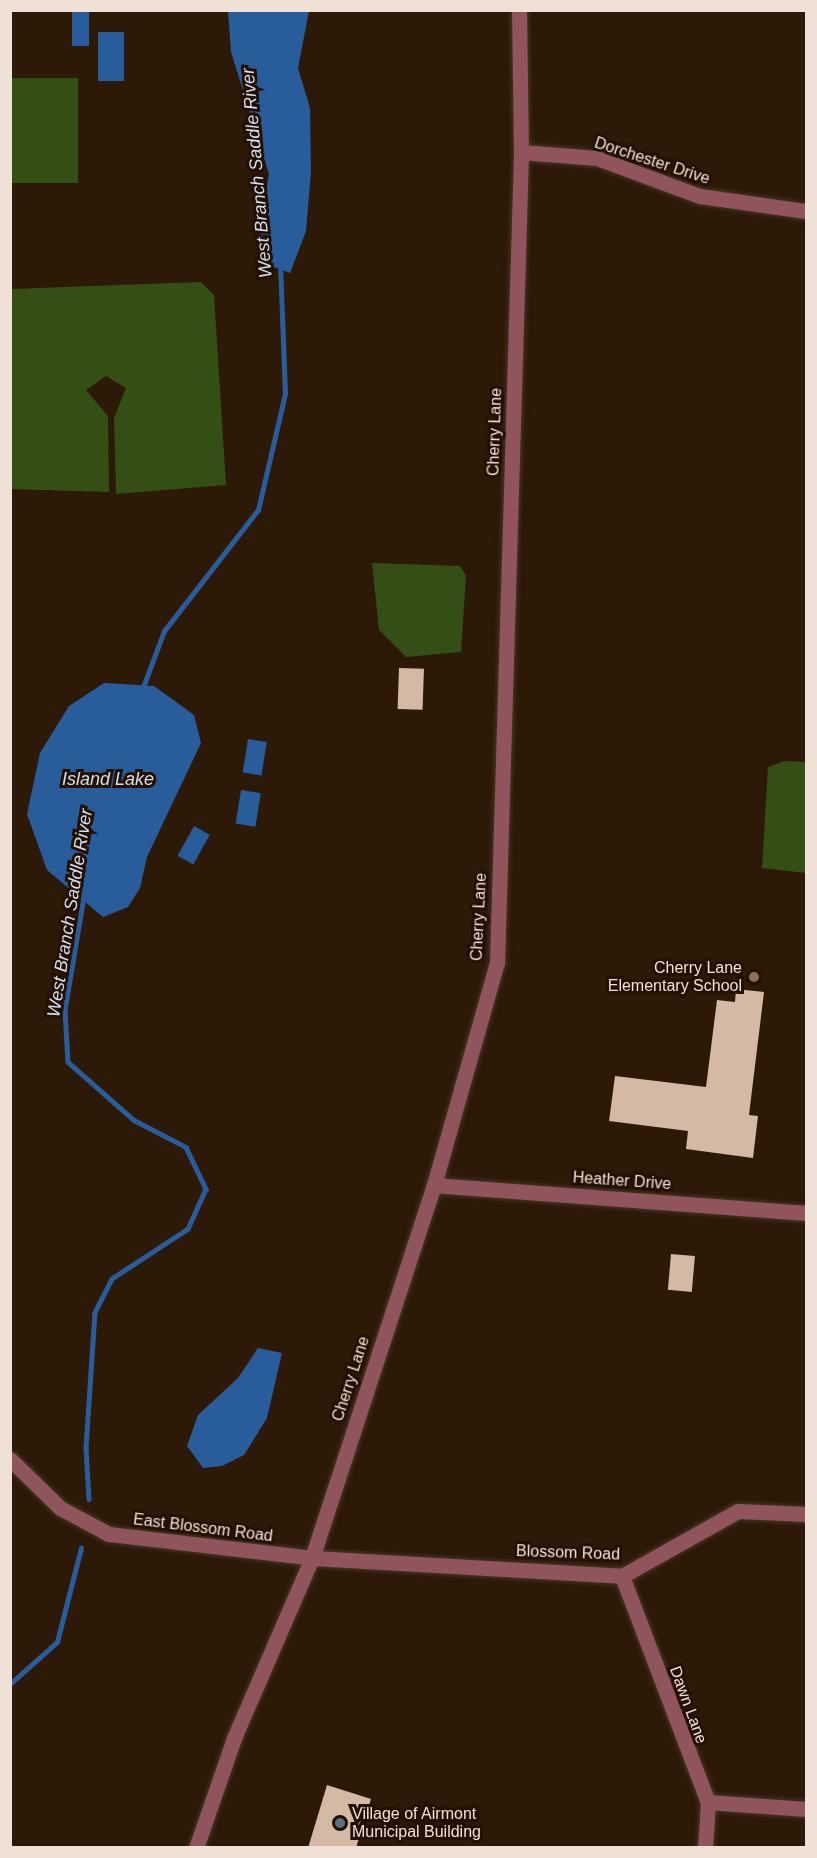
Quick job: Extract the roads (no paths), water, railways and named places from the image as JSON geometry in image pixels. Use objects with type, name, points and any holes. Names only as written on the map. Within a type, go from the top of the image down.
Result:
[{"type":"street","name":"Cherry Lane","points":[[196,1848],[234,1738],[312,1558],[434,1185],[497,963],[521,152],[519,10]]},
{"type":"street","name":"Dorchester Drive","points":[[521,152],[597,158],[699,196],[807,211]]},
{"type":"street","name":"Heather Drive","points":[[434,1185],[807,1213]]},
{"type":"street","name":"East Blossom Road","points":[[10,1459],[60,1508],[109,1534],[312,1558]]},
{"type":"street","name":"Blossom Road","points":[[312,1558],[622,1576],[738,1511],[807,1514]]},
{"type":"street","name":"Dawn Lane","points":[[622,1576],[708,1802],[705,1848]]},
{"type":"street","points":[[708,1802],[807,1809]]},
{"type":"water","points":[[72,11],[89,11],[89,46],[72,46]]},
{"type":"water","points":[[228,11],[309,11],[298,68],[310,108],[311,172],[306,231],[290,273],[261,262],[260,223],[269,174],[231,52]]},
{"type":"water","points":[[98,32],[124,32],[124,81],[98,81]]},
{"type":"water","name":"Island Lake","points":[[104,683],[154,686],[194,715],[201,743],[147,857],[140,888],[128,907],[103,917],[47,870],[27,814],[40,753],[69,706]]},
{"type":"water","points":[[248,739],[267,742],[261,776],[243,773]]},
{"type":"water","points":[[241,790],[261,793],[255,827],[236,824]]},
{"type":"water","points":[[194,826],[210,835],[193,864],[178,856]]},
{"type":"water","points":[[258,1348],[282,1353],[267,1418],[244,1455],[222,1466],[203,1468],[187,1446],[198,1415],[238,1378]]},
{"type":"waterway","name":"West Branch Saddle River","points":[[142,690],[164,631],[258,510],[285,394],[280,264]]},
{"type":"waterway","name":"West Branch Saddle River","points":[[84,897],[65,1010],[68,1062],[134,1120],[186,1147],[206,1189],[188,1229],[112,1279],[95,1312],[86,1448],[89,1499]]},
{"type":"waterway","name":"West Branch Saddle River","points":[[10,1684],[57,1642],[81,1548]]},
{"type":"place","name":"Cherry Lane Elementary School","points":[[754,977]]},
{"type":"place","name":"Village of Airmont Municipal Building","points":[[340,1823]]}]
